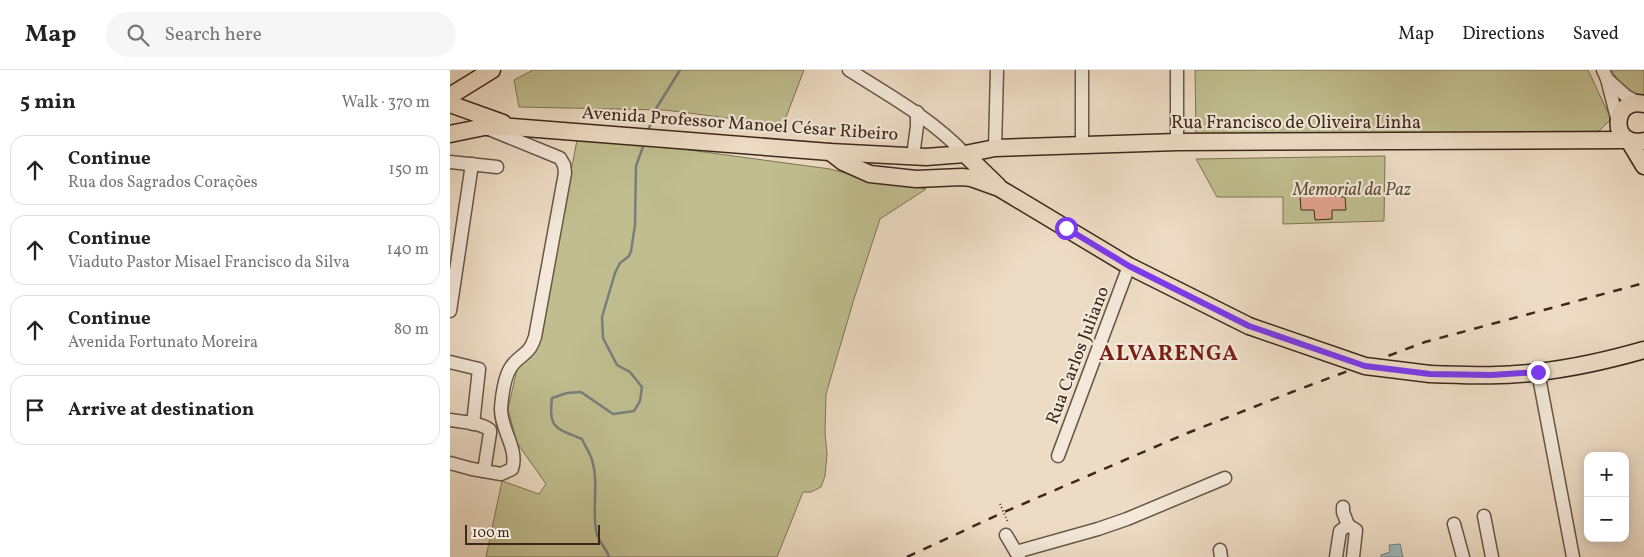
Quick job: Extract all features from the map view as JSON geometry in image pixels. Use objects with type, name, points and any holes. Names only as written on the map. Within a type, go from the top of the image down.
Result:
[{"type":"main road","points":[[450,84],[483,72]]},
{"type":"main road","points":[[450,96],[483,72]]},
{"type":"main road","points":[[472,112],[470,94],[483,72]]},
{"type":"main road","points":[[1642,103],[1631,104],[1624,108],[1620,114],[1627,134],[1644,166]]},
{"type":"main road","name":"Avenida Professor Manoel César Ribeiro","points":[[450,104],[512,127]]},
{"type":"main road","name":"Avenida Professor Manoel César Ribeiro","points":[[450,134],[484,127],[512,127],[830,152],[913,156],[965,154]]},
{"type":"main road","name":"Rua Francisco de Oliveira Linha","points":[[965,154],[995,148],[1177,142],[1583,141],[1608,133],[1627,134]]},
{"type":"main road","points":[[830,152],[843,162],[870,174],[916,179],[962,177],[971,178],[999,188],[1129,266],[1249,326],[1365,366],[1430,374],[1491,375],[1538,372],[1607,360],[1644,350]]},
{"type":"main road","points":[[965,154],[999,188]]},
{"type":"main road","points":[[913,156],[916,179]]},
{"type":"street","points":[[849,70],[917,112],[941,130],[965,154]]},
{"type":"street","points":[[995,148],[997,70]]},
{"type":"street","points":[[1082,70],[1082,146]]},
{"type":"street","points":[[1177,70],[1177,142]]},
{"type":"street","points":[[1605,75],[1626,96],[1642,103]]},
{"type":"street","points":[[1605,75],[1627,134]]},
{"type":"street","points":[[913,156],[917,112]]},
{"type":"street","points":[[450,463],[501,474],[512,468],[514,462],[512,450],[504,428],[501,410],[505,382],[510,368],[530,348],[535,337],[565,173],[564,165],[560,158],[484,127]]},
{"type":"street","points":[[450,162],[497,167]]},
{"type":"street","points":[[451,304],[455,241],[472,164]]},
{"type":"street","name":"Rua Carlos Juliano","points":[[1058,456],[1129,266]]},
{"type":"street","points":[[450,362],[479,369],[473,424]]},
{"type":"street","points":[[1538,372],[1573,557]]},
{"type":"street","points":[[450,420],[488,428],[490,433],[484,471]]},
{"type":"street","points":[[1006,535],[1017,554],[1127,519],[1225,478]]},
{"type":"street","points":[[1343,507],[1348,525],[1356,530],[1353,557]]},
{"type":"street","points":[[1484,516],[1492,557]]},
{"type":"street","points":[[1454,524],[1463,557]]},
{"type":"street","points":[[1336,557],[1340,531],[1348,525]]},
{"type":"path","points":[[1000,504],[1008,522]]},
{"type":"green space","points":[[533,70],[804,70],[783,125],[665,110],[519,107],[514,80]]},
{"type":"green space","points":[[1195,70],[1588,70],[1611,119],[1596,134],[1196,136]]},
{"type":"green space","points":[[1612,70],[1644,70],[1644,99],[1621,87]]},
{"type":"green space","points":[[578,135],[830,169],[926,189],[880,219],[826,394],[825,432],[827,454],[825,476],[821,487],[811,492],[803,492],[777,557],[486,557],[502,481],[539,494],[546,484],[517,443],[508,409],[517,369],[536,351]]},
{"type":"green space","name":"Memorial da Paz","points":[[1385,156],[1384,221],[1283,224],[1283,197],[1217,197],[1196,159]]},
{"type":"water","points":[[1400,544],[1403,557],[1381,557],[1381,555],[1390,552],[1389,545]]},
{"type":"building","points":[[1314,192],[1331,192],[1332,196],[1345,197],[1346,210],[1332,210],[1332,219],[1315,220],[1314,210],[1301,210],[1300,196],[1314,195]]},
{"type":"waterway","points":[[648,131],[657,107],[680,70]]},
{"type":"waterway","points":[[609,557],[596,530],[595,477],[591,457],[582,439],[556,426],[551,416],[551,408],[552,398],[567,393],[581,392],[613,414],[634,411],[640,401],[642,387],[630,372],[617,365],[603,338],[602,317],[615,273],[620,263],[629,256],[631,251],[635,225],[636,166],[644,144]]},
{"type":"railway","points":[[907,557],[1002,513],[1185,434],[1425,342],[1644,283]]},
{"type":"district","name":"ALVARENGA","points":[[1169,352]]},
{"type":"route","points":[[1066,228],[1129,266],[1249,326],[1365,366],[1430,374],[1491,375],[1538,372]]}]
